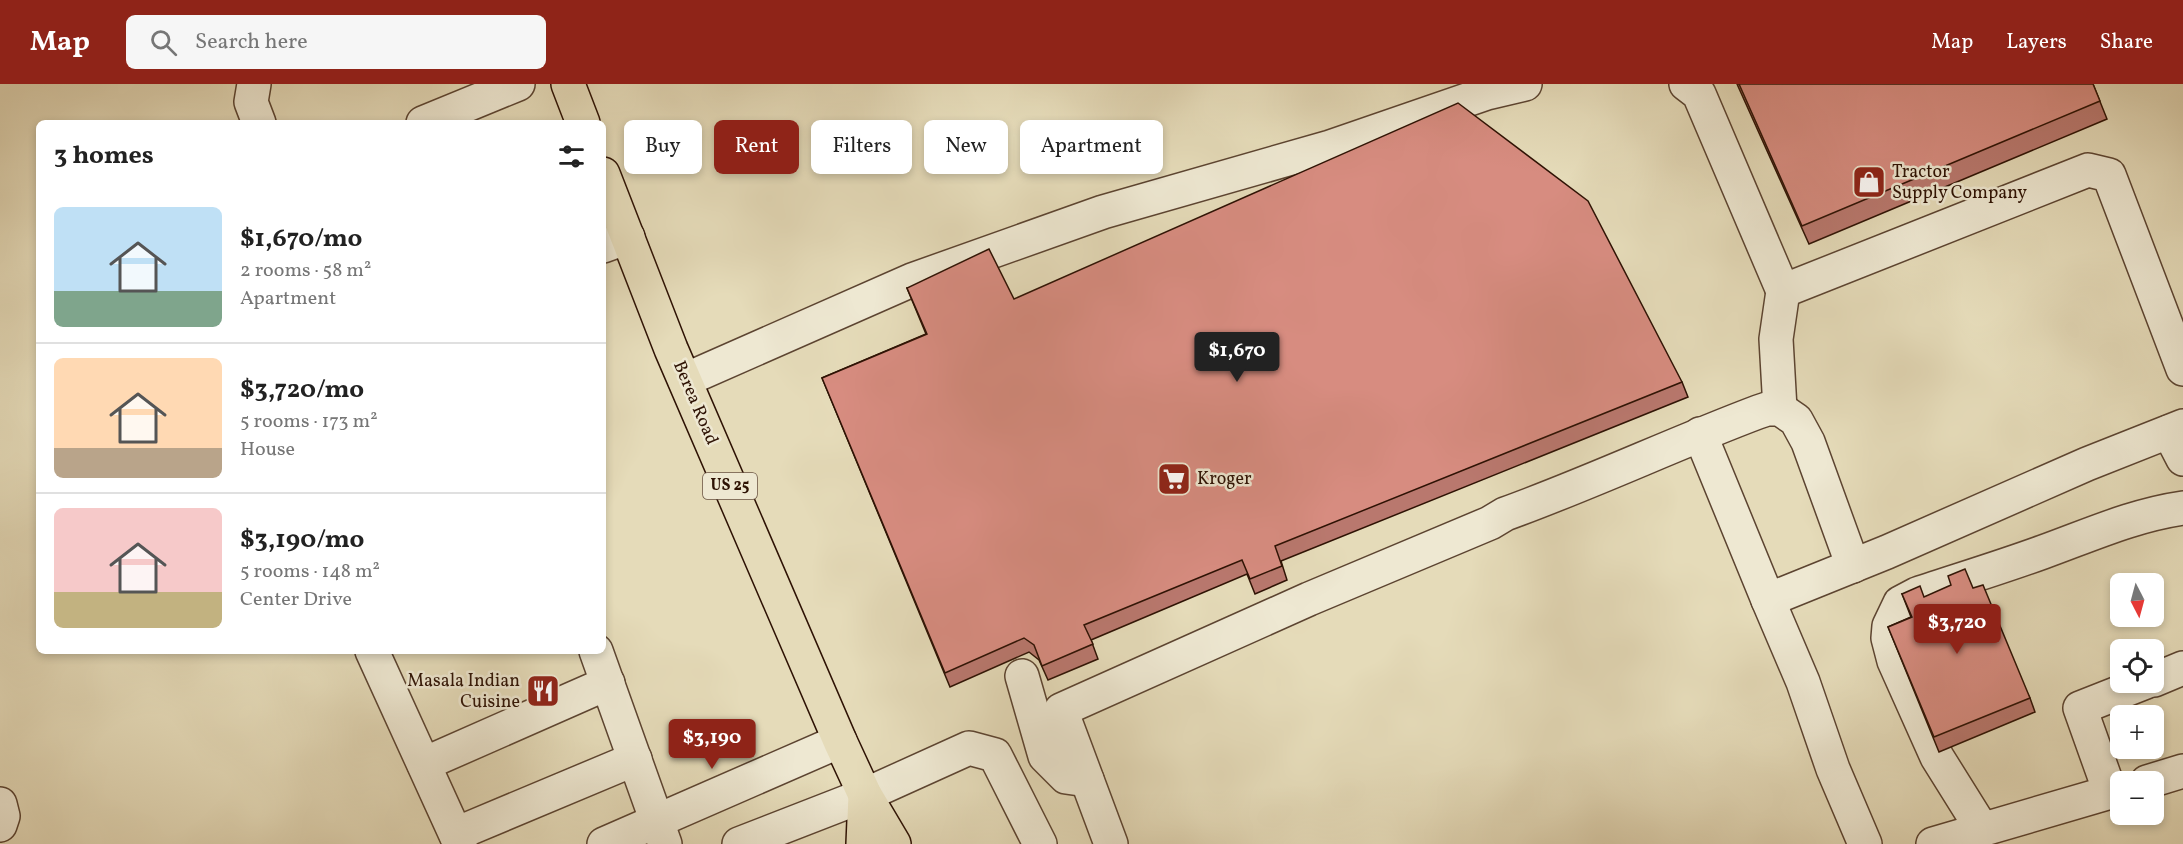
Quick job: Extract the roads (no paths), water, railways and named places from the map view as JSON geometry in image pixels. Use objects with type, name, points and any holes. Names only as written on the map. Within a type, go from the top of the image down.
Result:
[{"type":"main road","points":[[568,84],[582,120]]},
{"type":"main road","name":"Berea Road","points":[[606,191],[615,241],[685,380],[840,741],[865,795],[894,844]]},
{"type":"main road","name":"Berea Road","points":[[863,844],[865,795]]},
{"type":"street","points":[[254,84],[251,102],[258,120]]},
{"type":"street","points":[[430,120],[518,84]]},
{"type":"street","points":[[685,380],[912,280],[1103,212],[1330,147],[1487,93],[1525,84]]},
{"type":"street","points":[[1686,84],[1699,94],[1783,291],[1776,339],[1780,410]]},
{"type":"street","points":[[1783,291],[2088,170],[2109,175],[2183,369]]},
{"type":"street","points":[[1111,844],[1060,710],[1505,514],[1758,412],[1767,409],[1780,410],[1796,420],[1808,442],[1853,566]]},
{"type":"street","points":[[1700,434],[1803,682],[1833,769],[1865,844]]},
{"type":"street","points":[[1768,600],[1853,566],[2087,464],[2178,439]]},
{"type":"street","points":[[1982,829],[1937,757],[1894,661],[1888,638],[1889,626],[1900,603],[1917,594],[2043,552],[2123,521],[2159,511],[2183,508]]},
{"type":"street","points":[[373,654],[458,839],[635,759]]},
{"type":"street","points":[[597,654],[661,833]]},
{"type":"street","points":[[2164,676],[2183,668]]},
{"type":"street","points":[[1022,676],[1045,756],[1066,777],[1087,780]]},
{"type":"street","points":[[424,764],[608,683]]},
{"type":"street","points":[[2110,776],[2080,708],[2118,693]]},
{"type":"street","points":[[604,844],[661,833],[840,741]]},
{"type":"street","points":[[739,844],[865,795],[969,748],[995,755],[1040,844]]},
{"type":"street","points":[[2164,777],[2183,771]]},
{"type":"street","points":[[1933,844],[2110,792]]},
{"type":"street","points":[[0,804],[3,816],[0,825]]},
{"type":"place","name":"Tractor Supply Company","points":[[1869,182]]},
{"type":"place","name":"Kroger","points":[[1174,479]]},
{"type":"place","name":"Masala Indian Cuisine","points":[[543,691]]}]
